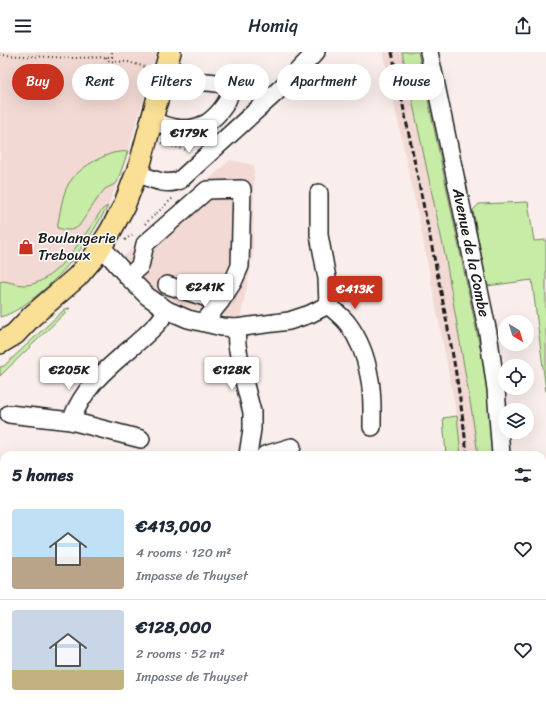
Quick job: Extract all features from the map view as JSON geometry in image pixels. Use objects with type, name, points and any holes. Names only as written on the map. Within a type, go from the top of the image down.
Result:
[{"type":"main road","points":[[166,64],[170,52]]},
{"type":"main road","points":[[0,343],[14,334],[32,316],[77,277],[101,246],[122,210],[137,173],[157,100]]},
{"type":"main road","points":[[0,326],[32,316]]},
{"type":"street","points":[[137,173],[168,183],[180,180],[190,173],[282,87],[316,52]]},
{"type":"street","name":"Avenue de la Combe","points":[[429,52],[488,333],[496,389],[501,451]]},
{"type":"street","points":[[151,121],[176,127],[192,128],[214,118],[229,97],[230,93],[228,89],[221,84],[206,82]]},
{"type":"street","points":[[128,277],[140,266],[145,244],[207,190],[242,190],[240,266],[233,282],[220,302],[204,322]]},
{"type":"street","points":[[320,193],[319,235],[327,278],[328,305],[348,323],[358,340],[364,356],[370,375],[372,394],[372,427]]},
{"type":"street","points":[[101,246],[147,296],[167,310],[188,319],[222,327],[236,328],[289,321],[310,314],[328,305]]},
{"type":"street","points":[[167,285],[220,302]]},
{"type":"street","points":[[71,421],[84,394],[111,365],[157,324],[167,310]]},
{"type":"street","points":[[236,328],[240,364],[252,412],[252,429],[249,451]]},
{"type":"street","points":[[9,414],[71,421],[141,439]]},
{"type":"street","points":[[278,451],[292,447]]},
{"type":"path","points":[[0,55],[74,58],[112,57],[112,52]]},
{"type":"path","points":[[106,57],[109,61],[123,61],[138,64]]},
{"type":"path","points":[[158,142],[208,156]]},
{"type":"path","points":[[140,227],[178,193]]},
{"type":"path","points":[[123,241],[138,230]]},
{"type":"shaded area","points":[[0,52],[159,52],[155,64],[137,64],[137,100],[143,100],[117,183],[108,206],[95,228],[83,247],[55,279],[16,311],[0,317]]},
{"type":"shaded area","points":[[383,52],[402,52],[405,64],[386,64]]},
{"type":"shaded area","points":[[393,100],[412,100],[446,260],[477,451],[461,451],[457,416],[419,219]]},
{"type":"shaded area","points":[[230,160],[254,165],[253,256],[240,319],[182,306],[146,284],[124,256]]},
{"type":"green space","points":[[402,52],[418,52],[421,64],[405,64]]},
{"type":"green space","points":[[412,100],[428,100],[482,357],[490,409],[493,451],[477,451],[446,260]]},
{"type":"green space","points":[[128,151],[117,183],[105,189],[79,226],[71,230],[57,228],[65,193],[69,183],[77,173],[101,158],[113,153]]},
{"type":"green space","points":[[528,202],[534,241],[546,240],[546,391],[532,280],[487,286],[473,210],[479,204]]},
{"type":"green space","points":[[108,206],[84,244],[57,277],[23,306],[0,317],[0,282],[3,281],[24,285],[36,283],[47,277],[68,257],[101,211]]},
{"type":"green space","points":[[70,308],[0,376],[0,367],[4,366],[65,309]]},
{"type":"green space","points":[[457,416],[461,451],[446,451],[443,418]]},
{"type":"railway","points":[[392,52],[447,322],[467,451]]},
{"type":"place","name":"Boulangerie Treboux","points":[[26,247]]}]
